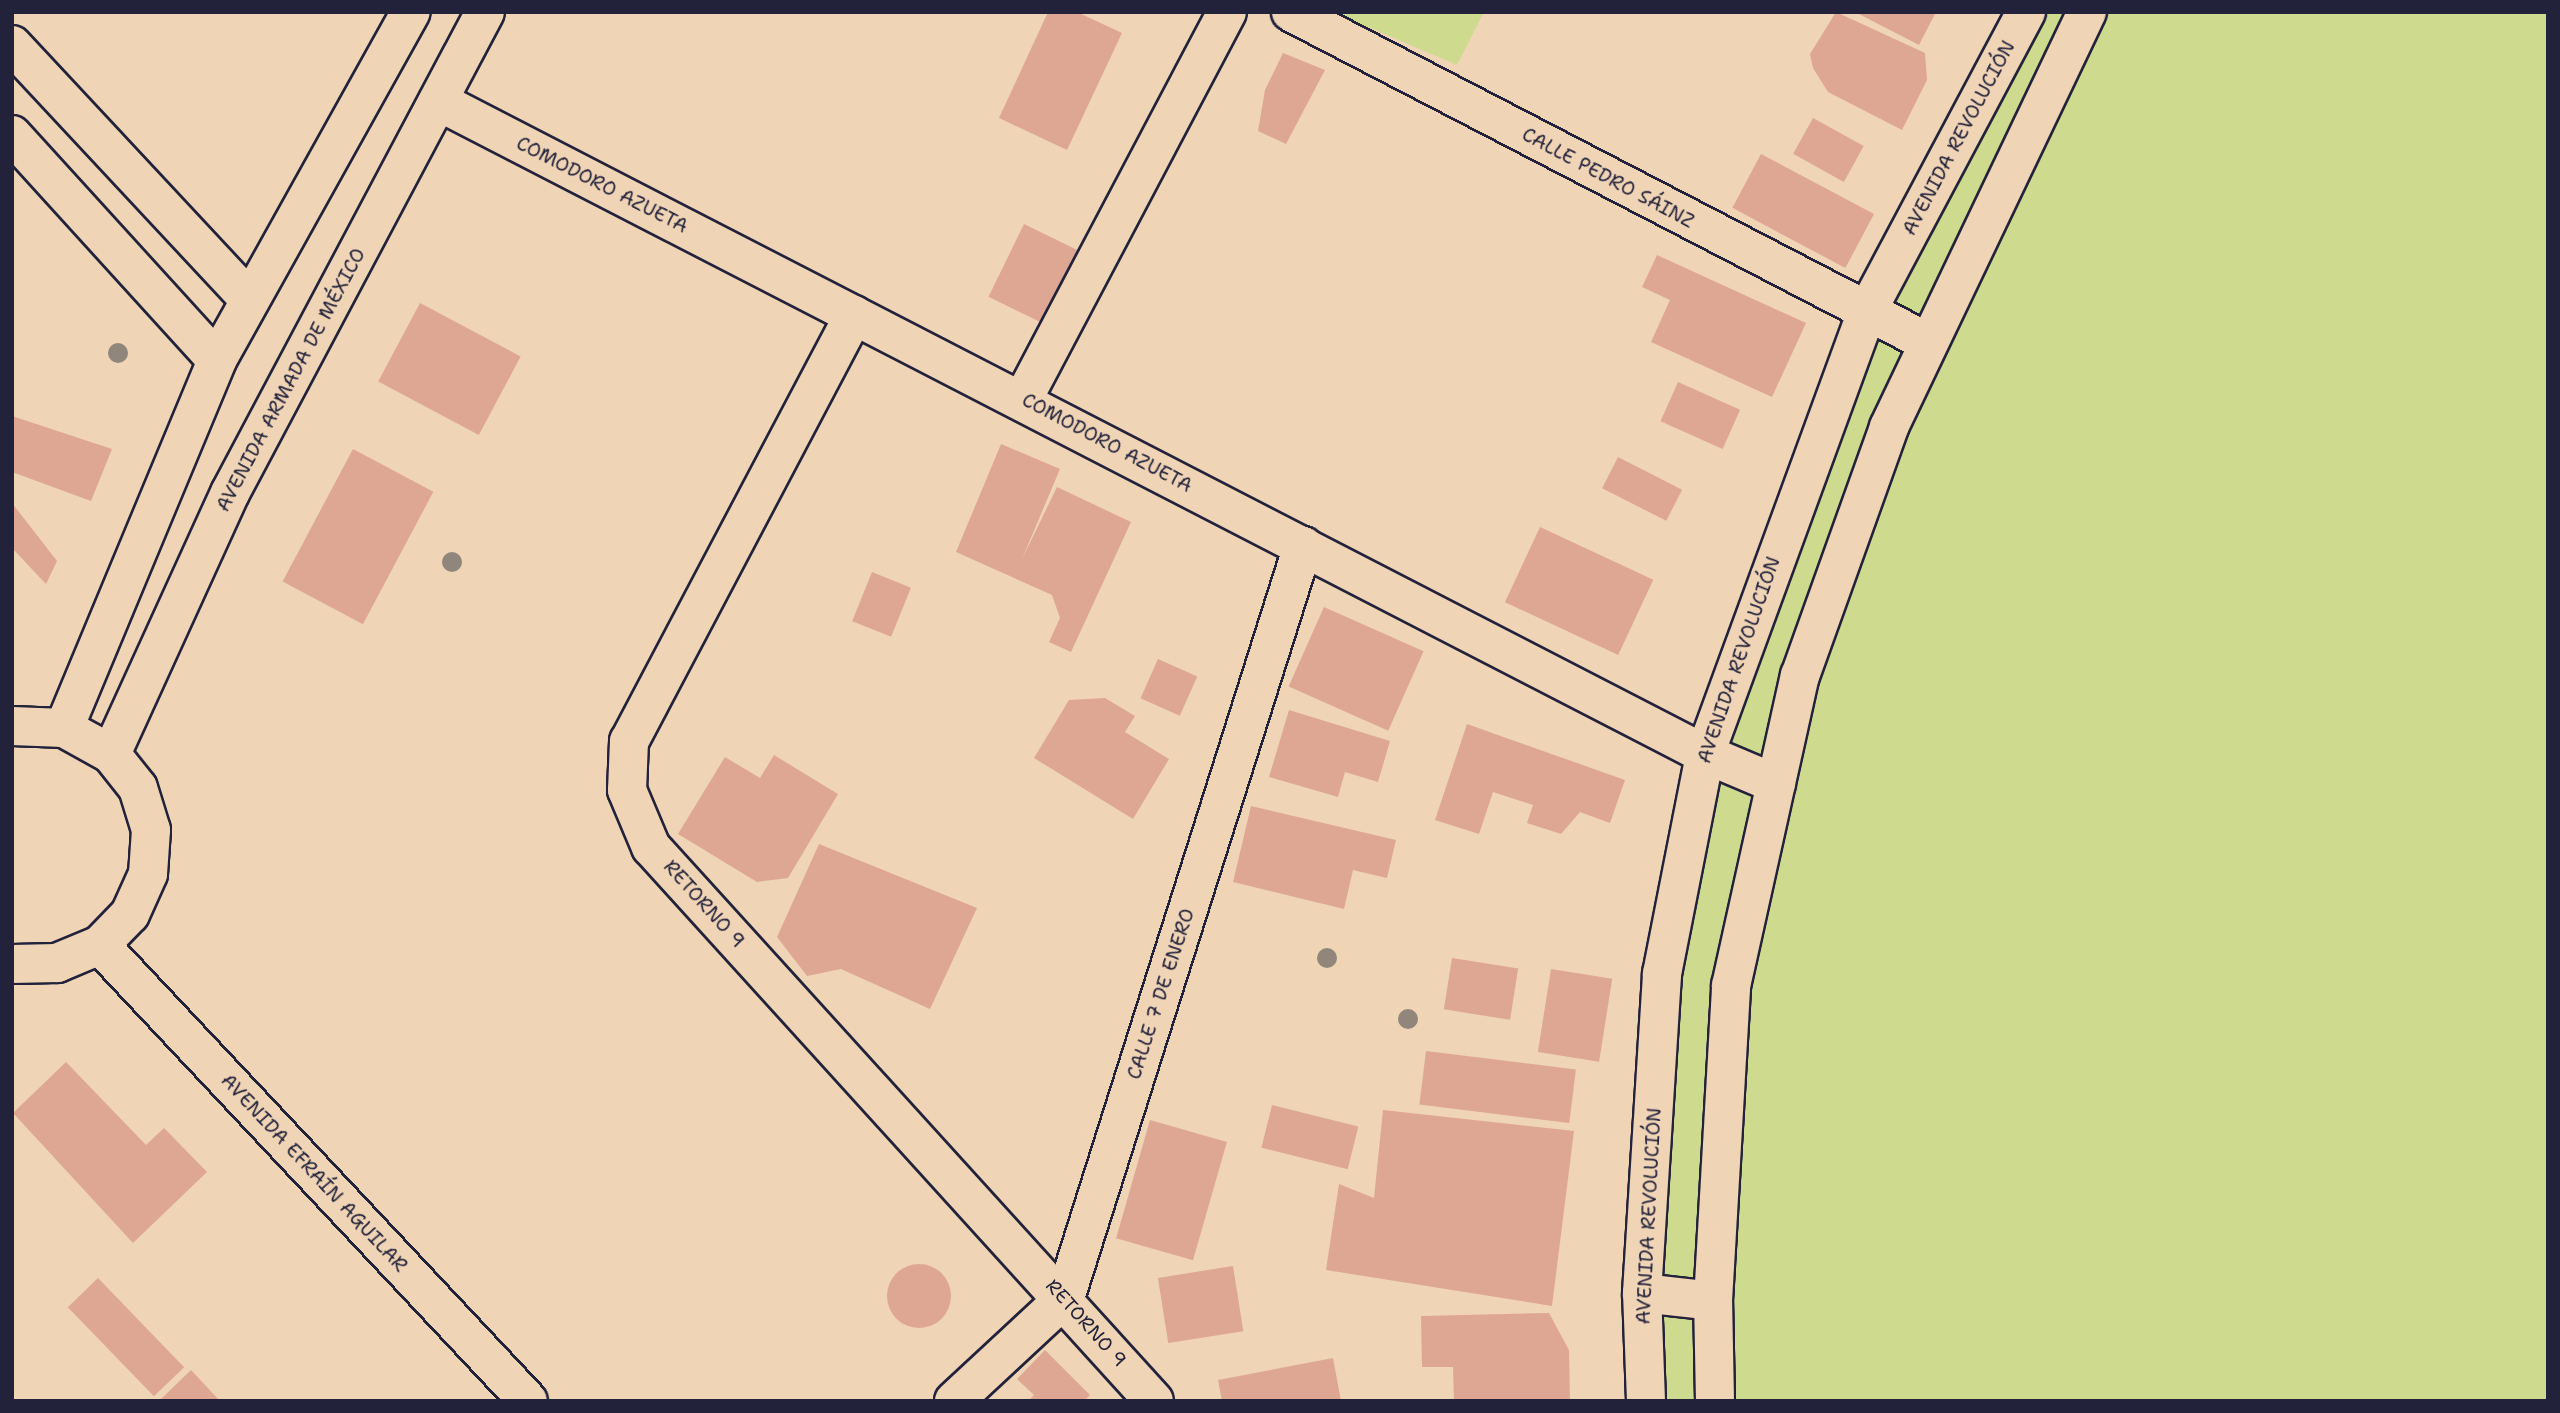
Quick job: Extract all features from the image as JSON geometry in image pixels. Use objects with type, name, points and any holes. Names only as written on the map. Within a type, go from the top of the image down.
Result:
[{"type":"street","points":[[64,728],[217,360],[248,298],[411,12]]},
{"type":"street","name":"AVENIDA ARMADA DE MÉXICO","points":[[111,754],[230,494],[485,12]]},
{"type":"street","points":[[1023,399],[1227,12]]},
{"type":"street","name":"CALLE PEDRO SÁINZ","points":[[1291,12],[1866,313],[1927,342]]},
{"type":"street","name":"AVENIDA REVOLUCIÓN","points":[[1646,1401],[1642,1293],[1662,974],[1705,754],[1866,313],[2026,12]]},
{"type":"street","points":[[1715,1401],[1713,1301],[1731,986],[1800,676],[1846,536],[1927,342],[2087,12]]},
{"type":"street","points":[[12,45],[248,298]]},
{"type":"street","name":"COMODORO AZUETA","points":[[439,101],[854,316],[1023,399],[1705,754],[1776,783]]},
{"type":"street","points":[[12,135],[217,360]]},
{"type":"street","name":"RETORNO 9","points":[[854,316],[629,741],[626,790],[651,847],[1065,1298],[1154,1401]]},
{"type":"street","name":"CALLE 7 DE ENERO","points":[[954,1401],[1065,1298],[1303,546]]},
{"type":"street","points":[[12,726],[64,728],[111,754],[138,788],[151,830],[148,874],[130,914],[100,945],[57,963],[12,964]]},
{"type":"street","name":"AVENIDA EFRAÍN AGUILAR","points":[[100,945],[528,1401]]},
{"type":"street","points":[[1642,1293],[1713,1301]]},
{"type":"green space","points":[[1333,12],[1484,12],[1457,65]]},
{"type":"green space","points":[[2018,12],[2548,12],[2548,1401],[1656,1401],[1635,1048],[1803,449]]},
{"type":"building","points":[[1048,12],[1077,12],[1122,33],[1067,150],[999,118]]},
{"type":"building","points":[[1836,12],[1925,53],[1927,80],[1902,130],[1828,92],[1813,68],[1810,54]]},
{"type":"building","points":[[1855,12],[1936,12],[1919,45]]},
{"type":"building","points":[[1283,53],[1325,70],[1286,144],[1258,131],[1265,90]]},
{"type":"building","points":[[1813,118],[1864,146],[1844,182],[1793,154]]},
{"type":"building","points":[[1761,154],[1874,214],[1845,268],[1732,208]]},
{"type":"building","points":[[1024,224],[1079,251],[1043,324],[988,297]]},
{"type":"building","points":[[1657,255],[1806,323],[1772,397],[1651,342],[1670,300],[1642,287]]},
{"type":"building","points":[[420,303],[521,357],[479,435],[378,382]]},
{"type":"building","points":[[1678,382],[1740,410],[1723,449],[1661,421]]},
{"type":"building","points":[[12,416],[112,449],[91,501],[12,472]]},
{"type":"building","points":[[1001,444],[1060,469],[1022,559],[1057,487],[1131,522],[1071,652],[1049,642],[1060,618],[1052,595],[956,552]]},
{"type":"building","points":[[353,449],[433,492],[363,624],[283,581]]},
{"type":"building","points":[[1618,457],[1682,490],[1666,521],[1602,488]]},
{"type":"building","points":[[12,503],[57,561],[46,584],[12,548]]},
{"type":"building","points":[[1540,527],[1653,580],[1618,655],[1505,602]]},
{"type":"building","points":[[872,572],[911,588],[891,637],[852,621]]},
{"type":"building","points":[[1324,607],[1424,651],[1388,731],[1289,686]]},
{"type":"building","points":[[1158,659],[1197,676],[1180,716],[1141,698]]},
{"type":"building","points":[[1105,698],[1135,716],[1125,732],[1169,759],[1133,819],[1034,758],[1069,700]]},
{"type":"building","points":[[1289,710],[1390,741],[1378,782],[1345,772],[1338,797],[1269,777]]},
{"type":"building","points":[[1467,724],[1625,780],[1610,823],[1580,812],[1561,834],[1527,823],[1533,805],[1493,792],[1479,834],[1435,820]]},
{"type":"building","points":[[774,755],[838,794],[788,878],[757,882],[678,834],[725,757],[760,778]]},
{"type":"building","points":[[1251,806],[1396,840],[1387,878],[1353,870],[1344,909],[1233,882]]},
{"type":"building","points":[[819,844],[977,908],[930,1009],[841,969],[807,976],[777,937]]},
{"type":"building","points":[[1452,958],[1518,968],[1510,1020],[1444,1009]]},
{"type":"building","points":[[1551,969],[1612,979],[1599,1062],[1538,1052]]},
{"type":"building","points":[[1426,1051],[1576,1069],[1569,1123],[1419,1105]]},
{"type":"building","points":[[66,1062],[146,1145],[164,1128],[207,1172],[133,1243],[13,1113]]},
{"type":"building","points":[[1272,1105],[1358,1127],[1348,1169],[1261,1148]]},
{"type":"building","points":[[1383,1110],[1574,1131],[1552,1306],[1326,1270],[1339,1184],[1374,1198]]},
{"type":"building","points":[[1150,1120],[1227,1142],[1193,1260],[1116,1238]]},
{"type":"building","points":[[919,1264],[931,1266],[942,1273],[949,1284],[949,1308],[942,1319],[931,1326],[919,1328],[907,1326],[896,1319],[889,1308],[887,1296],[889,1284],[896,1273],[907,1266]]},
{"type":"building","points":[[1233,1266],[1243,1331],[1168,1343],[1158,1278]]},
{"type":"building","points":[[98,1278],[184,1367],[154,1396],[68,1307]]},
{"type":"building","points":[[1549,1313],[1569,1350],[1570,1401],[1454,1401],[1453,1367],[1422,1367],[1421,1316]]},
{"type":"building","points":[[1045,1350],[1090,1395],[1084,1401],[1028,1401],[1034,1395],[1017,1379]]},
{"type":"building","points":[[1333,1358],[1341,1401],[1222,1401],[1218,1380]]},
{"type":"building","points":[[191,1370],[220,1401],[159,1401]]}]
